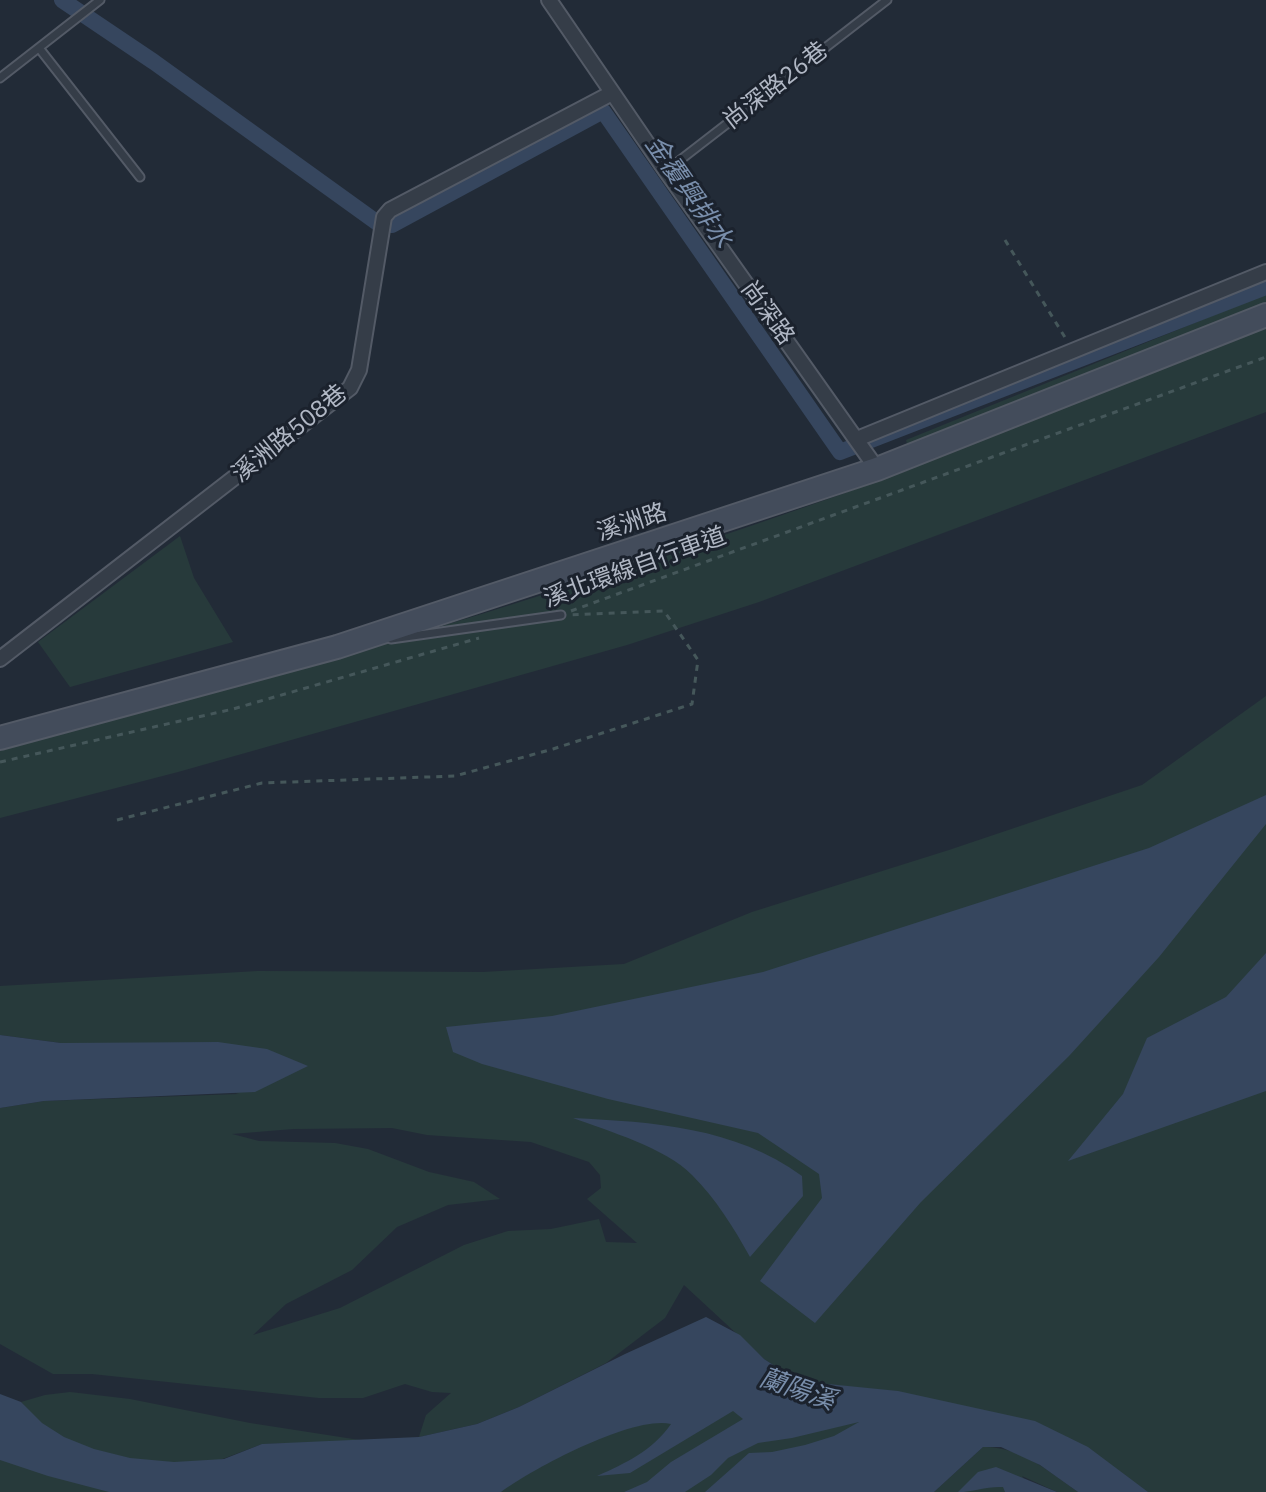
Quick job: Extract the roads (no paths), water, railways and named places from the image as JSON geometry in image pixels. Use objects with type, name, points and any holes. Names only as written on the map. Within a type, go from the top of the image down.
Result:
[{"type":"street","name":"尚深路","points":[[549,0],[877,469]]},
{"type":"street","name":"溪洲路508巷","points":[[0,659],[350,388],[362,361],[384,217],[390,210],[612,93]]},
{"type":"street","points":[[857,439],[1266,272]]},
{"type":"street","name":"溪洲路","points":[[0,738],[337,647],[877,469],[1266,315]]},
{"type":"lane","points":[[0,78],[100,0]]},
{"type":"lane","name":"尚深路26巷","points":[[666,171],[887,0]]},
{"type":"lane","points":[[39,48],[140,177]]},
{"type":"lane","points":[[337,647],[561,615]]},
{"type":"water","points":[[1266,795],[1266,824],[1159,957],[1069,1056],[921,1202],[815,1323],[760,1281],[822,1198],[819,1174],[758,1133],[608,1099],[482,1064],[453,1052],[446,1027],[552,1016],[763,972],[1149,848]]},
{"type":"water","points":[[1266,953],[1266,1091],[1068,1161],[1123,1094],[1147,1038],[1226,997]]},
{"type":"water","points":[[0,1035],[61,1043],[218,1042],[267,1049],[308,1066],[255,1092],[44,1101],[0,1108]]},
{"type":"water","points":[[573,1118],[663,1125],[721,1137],[776,1160],[802,1176],[803,1196],[750,1257],[717,1204],[681,1165],[636,1141]]},
{"type":"water","name":"蘭陽溪","points":[[706,1317],[740,1335],[764,1359],[792,1377],[818,1383],[898,1391],[1035,1421],[1088,1447],[1148,1492],[1078,1492],[1040,1465],[1001,1447],[983,1447],[934,1492],[705,1492],[749,1453],[805,1445],[834,1436],[859,1422],[758,1443],[728,1458],[711,1475],[685,1492],[624,1492],[647,1482],[671,1462],[743,1419],[733,1411],[630,1473],[597,1476],[647,1449],[671,1424],[654,1423],[609,1435],[535,1470],[501,1492],[109,1492],[0,1460],[0,1394],[21,1402],[42,1423],[64,1437],[94,1449],[130,1458],[174,1462],[224,1459],[262,1444],[419,1437],[477,1424]]},
{"type":"water","points":[[996,1467],[1057,1492],[1005,1492],[1003,1487],[997,1487],[958,1492],[978,1472]]},
{"type":"waterway","name":"金覆興排水","points":[[62,0],[154,62],[379,224],[392,225],[603,111],[840,452],[1266,287]]}]
